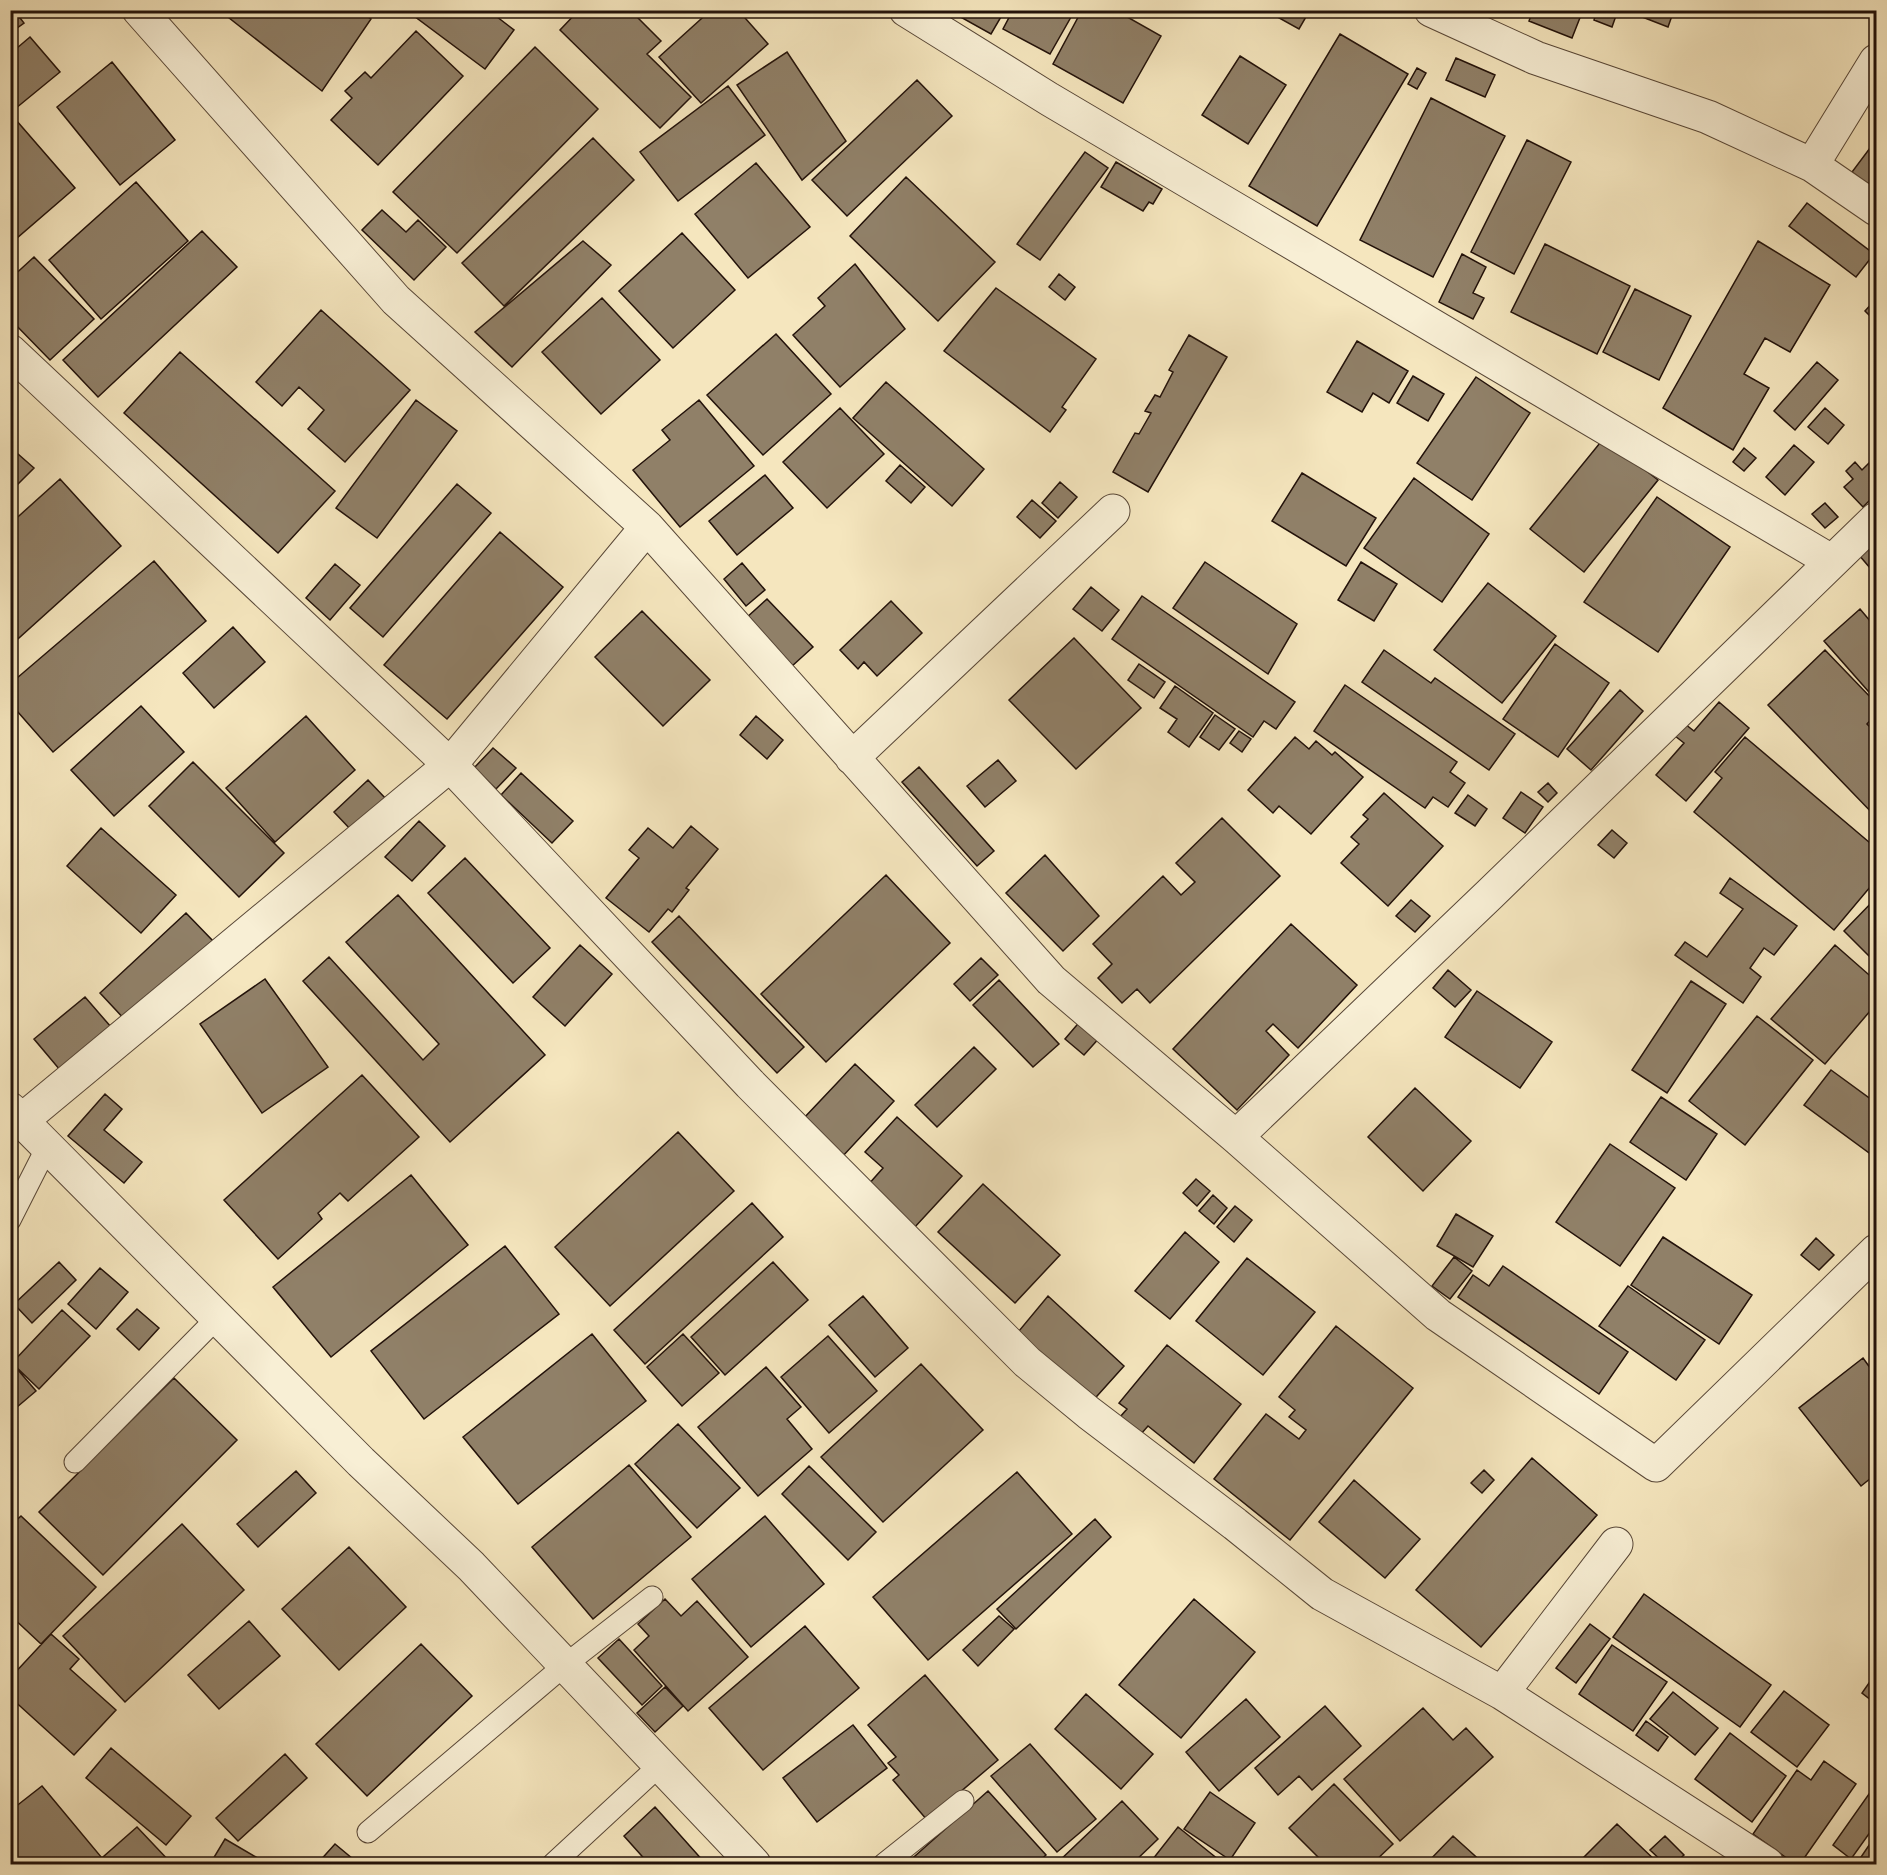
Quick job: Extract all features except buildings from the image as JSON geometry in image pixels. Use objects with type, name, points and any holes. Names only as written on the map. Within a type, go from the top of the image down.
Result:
[{"type":"street","points":[[140,10],[396,300],[647,527],[1051,980],[1236,1137],[1438,1315],[1656,1465],[1876,1251]]},
{"type":"street","points":[[906,10],[1049,99],[1831,561]]},
{"type":"street","points":[[1431,10],[1536,58],[1708,117],[1812,165],[1876,209]]},
{"type":"street","points":[[1812,165],[1876,61]]},
{"type":"street","points":[[10,351],[450,765],[750,1084],[1027,1362],[1322,1594],[1502,1693],[1767,1864]]},
{"type":"street","points":[[852,758],[1113,511]]},
{"type":"street","points":[[1236,1137],[1876,519]]},
{"type":"street","points":[[647,527],[450,765],[16,1115],[361,1462],[471,1566],[754,1864]]},
{"type":"street","points":[[1502,1693],[1616,1544]]},
{"type":"lane","points":[[10,1220],[47,1147]]},
{"type":"lane","points":[[75,1462],[217,1318]]},
{"type":"lane","points":[[368,1832],[565,1665],[652,1597]]},
{"type":"lane","points":[[553,1864],[660,1765]]},
{"type":"lane","points":[[884,1864],[963,1801]]}]
